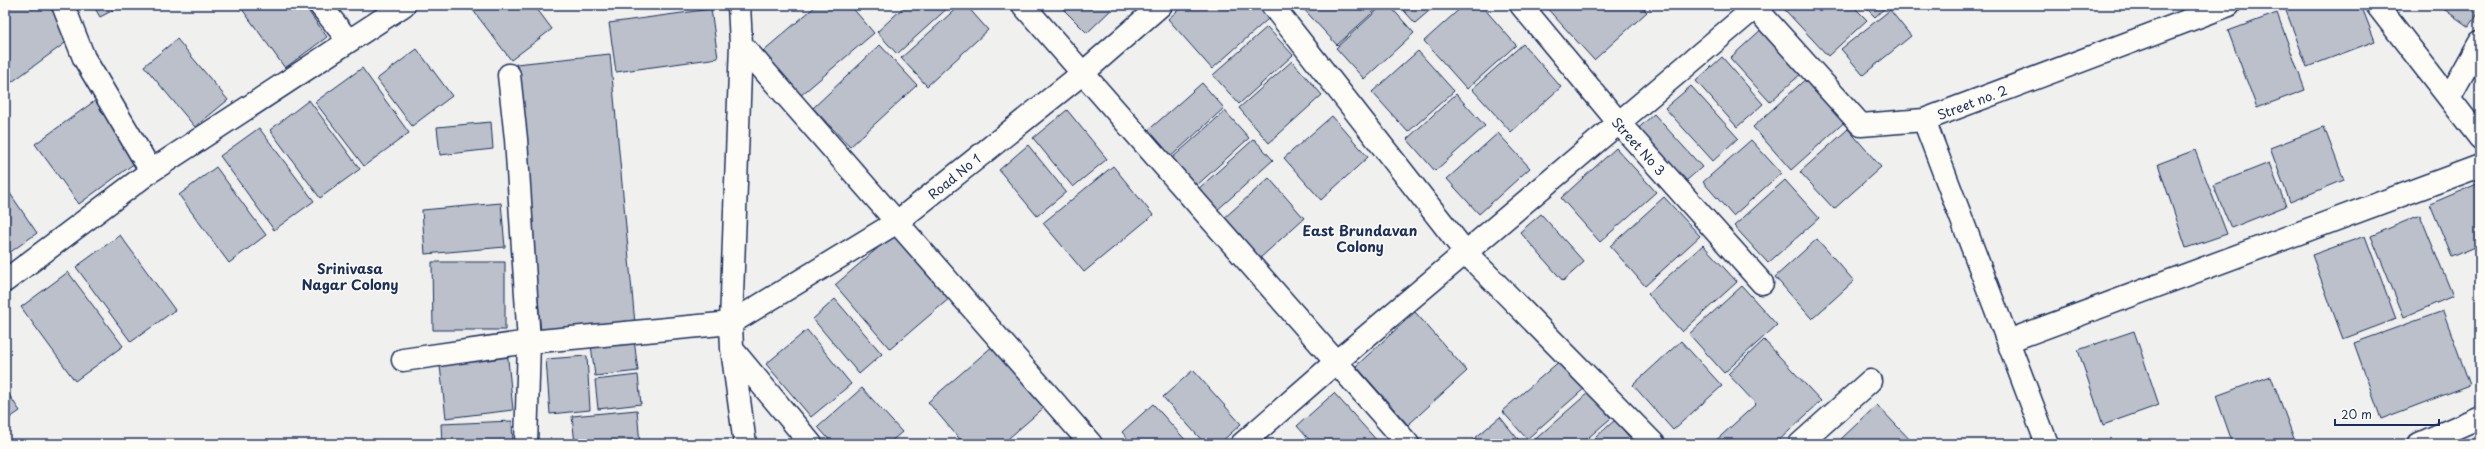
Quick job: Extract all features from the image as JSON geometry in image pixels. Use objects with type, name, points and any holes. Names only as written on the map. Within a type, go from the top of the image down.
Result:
[{"type":"street","points":[[63,5],[84,58],[151,171]]},
{"type":"street","points":[[320,5],[348,40]]},
{"type":"street","points":[[5,281],[151,171],[348,40],[404,5]]},
{"type":"street","points":[[739,5],[741,44],[731,323],[732,349],[745,444]]},
{"type":"street","points":[[1023,5],[1408,444]]},
{"type":"street","name":"Road No 1","points":[[731,323],[897,222],[1083,73],[1161,5]]},
{"type":"street","points":[[1272,5],[1466,253],[1654,444]]},
{"type":"street","name":"Street No 3","points":[[1521,5],[1618,123],[1762,283]]},
{"type":"street","name":"Street no. 2","points":[[1756,6],[1861,125],[1924,120],[2229,5]]},
{"type":"street","points":[[2377,5],[2480,138]]},
{"type":"street","points":[[1242,444],[1336,362],[1756,6]]},
{"type":"street","points":[[2449,98],[2480,42]]},
{"type":"street","points":[[741,44],[1091,444]]},
{"type":"street","points":[[509,75],[516,139],[529,342],[526,444]]},
{"type":"street","points":[[1924,120],[2048,444]]},
{"type":"street","points":[[2008,341],[2480,166]]},
{"type":"street","points":[[403,360],[529,342],[731,323]]},
{"type":"street","points":[[732,349],[811,444]]},
{"type":"street","points":[[1800,444],[1870,381]]},
{"type":"street","points":[[2419,444],[2480,417]]},
{"type":"building","points":[[9,5],[48,5],[72,38],[5,87],[5,8]]},
{"type":"building","points":[[93,5],[123,5],[100,17]]},
{"type":"building","points":[[239,5],[304,5],[327,37],[285,68]]},
{"type":"building","points":[[469,5],[534,5],[552,29],[511,60]]},
{"type":"building","points":[[817,5],[850,5],[874,33],[800,96],[763,51]]},
{"type":"building","points":[[906,5],[951,5],[897,54],[877,32]]},
{"type":"building","points":[[960,5],[966,5],[988,30],[927,86],[901,58]]},
{"type":"building","points":[[1059,5],[1116,5],[1087,33]]},
{"type":"building","points":[[1184,5],[1256,5],[1268,19],[1212,69],[1168,19]]},
{"type":"building","points":[[1300,5],[1381,5],[1337,45]]},
{"type":"building","points":[[1383,5],[1389,5],[1414,33],[1364,79],[1336,48]]},
{"type":"building","points":[[1399,5],[1436,5],[1415,23]]},
{"type":"building","points":[[1464,5],[1481,5],[1516,45],[1467,89],[1424,41]]},
{"type":"building","points":[[1544,5],[1640,5],[1647,12],[1594,60]]},
{"type":"building","points":[[1788,5],[1852,5],[1867,20],[1828,56],[1784,9]]},
{"type":"building","points":[[1863,5],[1888,5],[1875,17]]},
{"type":"building","points":[[2293,5],[2361,5],[2375,41],[2307,67],[2285,8]]},
{"type":"building","points":[[2438,5],[2480,5],[2480,11],[2469,27]]},
{"type":"building","points":[[711,9],[718,58],[616,72],[609,23]]},
{"type":"building","points":[[1890,10],[1911,36],[1863,75],[1841,49]]},
{"type":"building","points":[[2277,13],[2305,90],[2257,108],[2228,31]]},
{"type":"building","points":[[1765,26],[1805,70],[1770,102],[1730,58]]},
{"type":"building","points":[[1267,27],[1293,55],[1239,104],[1213,75]]},
{"type":"building","points":[[177,39],[228,100],[195,127],[144,66]]},
{"type":"building","points":[[1523,44],[1561,87],[1511,132],[1472,89]]},
{"type":"building","points":[[880,45],[917,85],[850,147],[813,108]]},
{"type":"building","points":[[417,49],[452,96],[412,126],[377,79]]},
{"type":"building","points":[[1418,51],[1454,91],[1408,132],[1372,92]]},
{"type":"building","points":[[610,54],[635,324],[541,333],[516,64]]},
{"type":"building","points":[[1722,57],[1763,104],[1737,127],[1696,81]]},
{"type":"building","points":[[1292,61],[1322,95],[1269,143],[1239,108]]},
{"type":"building","points":[[362,68],[409,133],[364,166],[315,102]]},
{"type":"building","points":[[1809,76],[1848,119],[1791,170],[1753,127]]},
{"type":"building","points":[[1202,83],[1224,108],[1167,160],[1144,134]]},
{"type":"building","points":[[1691,86],[1738,138],[1713,161],[1665,108]]},
{"type":"building","points":[[1456,94],[1485,126],[1435,171],[1407,139]]},
{"type":"building","points":[[96,100],[139,160],[79,204],[35,144]]},
{"type":"building","points":[[309,100],[360,169],[320,198],[270,130]]},
{"type":"building","points":[[1067,110],[1107,159],[1073,187],[1033,138]]},
{"type":"building","points":[[1225,111],[1249,138],[1196,186],[1171,159]]},
{"type":"building","points":[[1654,114],[1702,167],[1679,187],[1632,134]]},
{"type":"building","points":[[1332,116],[1368,157],[1321,200],[1284,158]]},
{"type":"building","points":[[491,122],[493,149],[440,155],[437,127]]},
{"type":"building","points":[[2324,127],[2344,180],[2290,202],[2270,148]]},
{"type":"building","points":[[259,128],[314,201],[274,230],[220,156]]},
{"type":"building","points":[[1848,129],[1881,167],[1834,209],[1800,172]]},
{"type":"building","points":[[1498,133],[1530,168],[1479,214],[1447,179]]},
{"type":"building","points":[[1254,139],[1273,160],[1215,212],[1197,190]]},
{"type":"building","points":[[1751,140],[1781,173],[1733,216],[1703,182]]},
{"type":"building","points":[[1028,145],[1066,192],[1037,216],[999,170]]},
{"type":"building","points":[[1616,148],[1656,192],[1600,242],[1561,198]]},
{"type":"building","points":[[2195,150],[2227,234],[2186,248],[2158,164]]},
{"type":"building","points":[[2269,163],[2286,206],[2231,228],[2213,185]]},
{"type":"building","points":[[1113,166],[1153,215],[1084,272],[1043,223]]},
{"type":"building","points":[[216,167],[266,235],[229,263],[179,195]]},
{"type":"building","points":[[1269,178],[1304,218],[1258,260],[1222,220]]},
{"type":"building","points":[[1785,180],[1819,218],[1768,263],[1734,226]]},
{"type":"building","points":[[2477,184],[2480,190],[2480,245],[2452,257],[2430,204]]},
{"type":"building","points":[[5,186],[37,233],[5,256]]},
{"type":"building","points":[[1664,197],[1700,236],[1645,286],[1610,246]]},
{"type":"building","points":[[501,203],[505,247],[425,254],[422,210]]},
{"type":"building","points":[[1541,214],[1584,262],[1563,281],[1520,232]]},
{"type":"building","points":[[2420,215],[2453,296],[2404,317],[2371,236]]},
{"type":"building","points":[[895,233],[951,297],[890,349],[835,285]]},
{"type":"building","points":[[120,235],[175,310],[131,342],[76,267]]},
{"type":"building","points":[[2365,236],[2396,319],[2343,339],[2312,255]]},
{"type":"building","points":[[1817,239],[1854,281],[1812,319],[1775,277]]},
{"type":"building","points":[[1703,245],[1737,282],[1682,332],[1648,294]]},
{"type":"building","points":[[432,262],[505,262],[505,330],[433,330]]},
{"type":"building","points":[[68,272],[123,346],[75,381],[21,307]]},
{"type":"building","points":[[1742,286],[1777,325],[1724,373],[1689,334]]},
{"type":"building","points":[[835,299],[882,354],[859,374],[813,319]]},
{"type":"building","points":[[2443,311],[2470,385],[2381,419],[2354,343]]},
{"type":"building","points":[[1415,312],[1467,371],[1408,425],[1356,366]]},
{"type":"building","points":[[807,330],[851,384],[811,417],[766,364]]},
{"type":"building","points":[[2134,331],[2159,405],[2103,425],[2078,350]]},
{"type":"building","points":[[634,340],[638,371],[595,376],[591,345]]},
{"type":"building","points":[[1764,340],[1821,401],[1775,444],[1712,444],[1756,404],[1728,374]]},
{"type":"building","points":[[1681,341],[1722,386],[1673,430],[1633,385]]},
{"type":"building","points":[[994,345],[1047,405],[1002,444],[964,444],[928,402]]},
{"type":"building","points":[[507,349],[513,410],[446,418],[439,357]]},
{"type":"building","points":[[587,356],[590,410],[550,414],[546,359]]},
{"type":"building","points":[[1562,359],[1586,387],[1527,439],[1502,411]]},
{"type":"building","points":[[1193,370],[1241,424],[1219,444],[1205,444],[1163,397]]},
{"type":"building","points":[[638,375],[641,404],[598,409],[595,380]]},
{"type":"building","points":[[2271,376],[2296,444],[2233,444],[2216,396]]},
{"type":"building","points":[[862,388],[902,432],[888,444],[833,444],[818,427]]},
{"type":"building","points":[[5,389],[20,411],[5,421]]},
{"type":"building","points":[[1589,392],[1611,418],[1581,444],[1531,443]]},
{"type":"building","points":[[1334,393],[1380,444],[1313,444],[1297,426]]},
{"type":"building","points":[[1153,404],[1189,444],[1132,444],[1122,432]]},
{"type":"building","points":[[1877,405],[1914,444],[1846,444],[1841,439]]},
{"type":"building","points":[[637,410],[640,444],[575,444],[572,416]]},
{"type":"building","points":[[1500,417],[1522,444],[1468,444]]},
{"type":"building","points":[[1615,420],[1635,444],[1588,444]]},
{"type":"building","points":[[512,421],[513,444],[442,444],[441,424]]},
{"type":"district","name":"East Brundavan Colony","points":[[1360,238]]},
{"type":"district","name":"Srinivasa Nagar Colony","points":[[350,276]]}]
